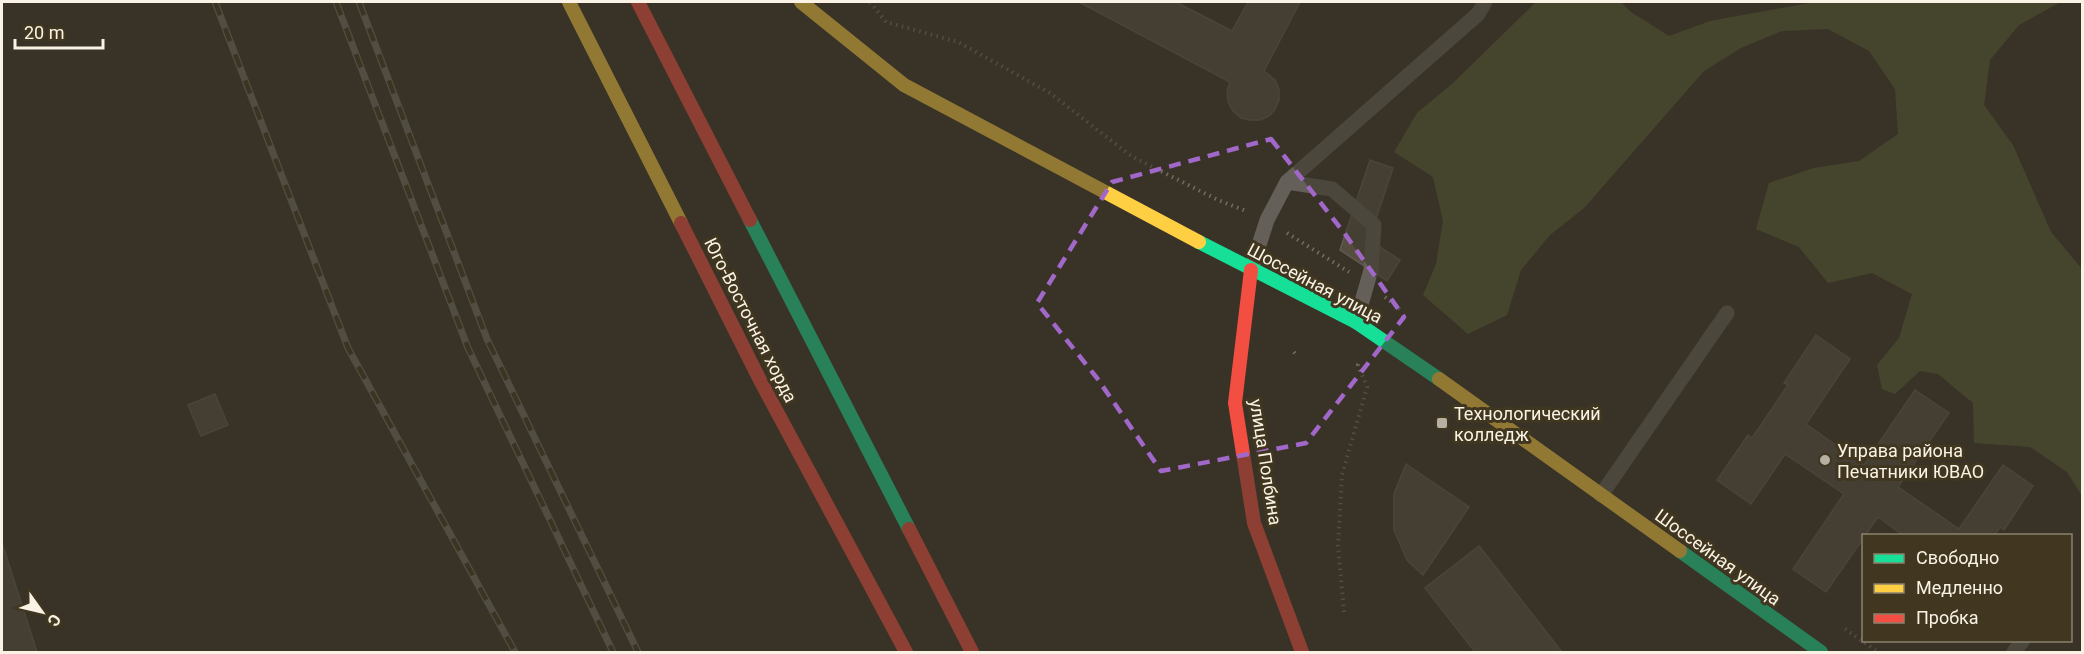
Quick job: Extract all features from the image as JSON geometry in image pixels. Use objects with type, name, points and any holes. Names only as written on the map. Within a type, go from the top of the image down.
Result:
[{"type":"main road","name":"Юго-Восточная хорда","points":[[569,2],[761,382],[906,652]]},
{"type":"main road","points":[[638,2],[972,652]]},
{"type":"main road","name":"Шоссейная улица","points":[[801,2],[817,7],[904,85],[1251,270],[1356,321],[1821,652]]},
{"type":"main road","name":"улица Полбина","points":[[1251,270],[1235,403],[1254,523],[1302,652]]},
{"type":"lane","points":[[1251,270],[1268,220],[1287,182],[1478,14],[1485,2]]},
{"type":"lane","points":[[1287,182],[1332,189],[1374,225],[1371,270],[1356,321]]},
{"type":"lane","points":[[1601,495],[1728,313]]},
{"type":"path","points":[[870,2],[886,22],[958,42],[1050,93],[1131,156],[1218,200]]},
{"type":"path","points":[[1344,612],[1338,546],[1342,475],[1367,387],[1358,365]]},
{"type":"highlighted area","points":[[1271,139],[1345,234],[1404,317],[1306,443],[1161,471],[1097,378],[1037,303],[1112,182]]},
{"type":"green space","points":[[1536,2],[1621,2],[1631,12],[1669,36],[1710,21],[1815,2],[2068,2],[2059,3],[2019,25],[1990,60],[1984,105],[2013,145],[2051,232],[2082,269],[2082,496],[2067,472],[2030,447],[1974,443],[1973,403],[1938,374],[1920,371],[1895,394],[1882,389],[1877,365],[1899,338],[1912,294],[1872,273],[1828,283],[1799,247],[1756,229],[1769,183],[1814,168],[1859,161],[1898,134],[1895,89],[1869,51],[1828,29],[1782,31],[1741,48],[1704,71],[1584,208],[1550,235],[1521,270],[1507,315],[1468,334],[1423,295],[1436,264],[1443,221],[1433,177],[1394,152],[1417,113],[1453,83]]},
{"type":"building","points":[[1079,2],[1176,2],[1232,31],[1248,2],[1300,2],[1264,71],[1275,80],[1279,90],[1279,100],[1275,109],[1269,116],[1260,120],[1241,118],[1228,102],[1227,91],[1230,82]]},
{"type":"building","points":[[1370,160],[1393,168],[1369,240],[1400,260],[1387,281],[1340,250]]},
{"type":"building","name":"Управа района Печатники ЮВАО","points":[[1816,335],[1850,359],[1806,424],[1864,465],[1915,390],[1949,413],[1898,487],[1959,529],[2003,465],[2033,486],[2004,530],[2000,527],[1995,534],[1901,534],[1878,517],[1866,534],[1862,534],[1862,540],[1826,592],[1793,569],[1844,494],[1785,454],[1751,504],[1717,480],[1748,435],[1752,438],[1788,385],[1784,383]]},
{"type":"building","points":[[215,394],[228,425],[201,436],[188,405]]},
{"type":"building","points":[[1406,464],[1469,507],[1423,575],[1407,560],[1394,530],[1394,494]]},
{"type":"building","points":[[2,543],[37,652],[2,652]]},
{"type":"building","points":[[1479,546],[1562,652],[1475,652],[1425,588]]},
{"type":"railway","points":[[215,2],[348,348],[515,652]]},
{"type":"railway","points":[[336,2],[468,348],[613,652]]},
{"type":"railway","points":[[359,2],[487,339],[638,652]]},
{"type":"traffic: fast","points":[[750,220],[909,529]]},
{"type":"traffic: fast","points":[[1199,242],[1356,322],[1439,379]]},
{"type":"traffic: fast","points":[[1680,551],[1821,652]]},
{"type":"traffic: slow","points":[[569,2],[681,223]]},
{"type":"traffic: slow","points":[[801,2],[904,85],[1199,242]]},
{"type":"traffic: slow","points":[[1439,379],[1680,551]]},
{"type":"traffic: jam","points":[[638,2],[750,220]]},
{"type":"traffic: jam","points":[[681,223],[761,382],[906,652]]},
{"type":"traffic: jam","points":[[1251,270],[1235,403],[1254,523],[1302,652]]},
{"type":"traffic: jam","points":[[909,529],[972,652]]},
{"type":"place","name":"Технологический колледж","points":[[1442,423]]},
{"type":"place","name":"Управа района Печатники ЮВАО","points":[[1825,460]]}]
